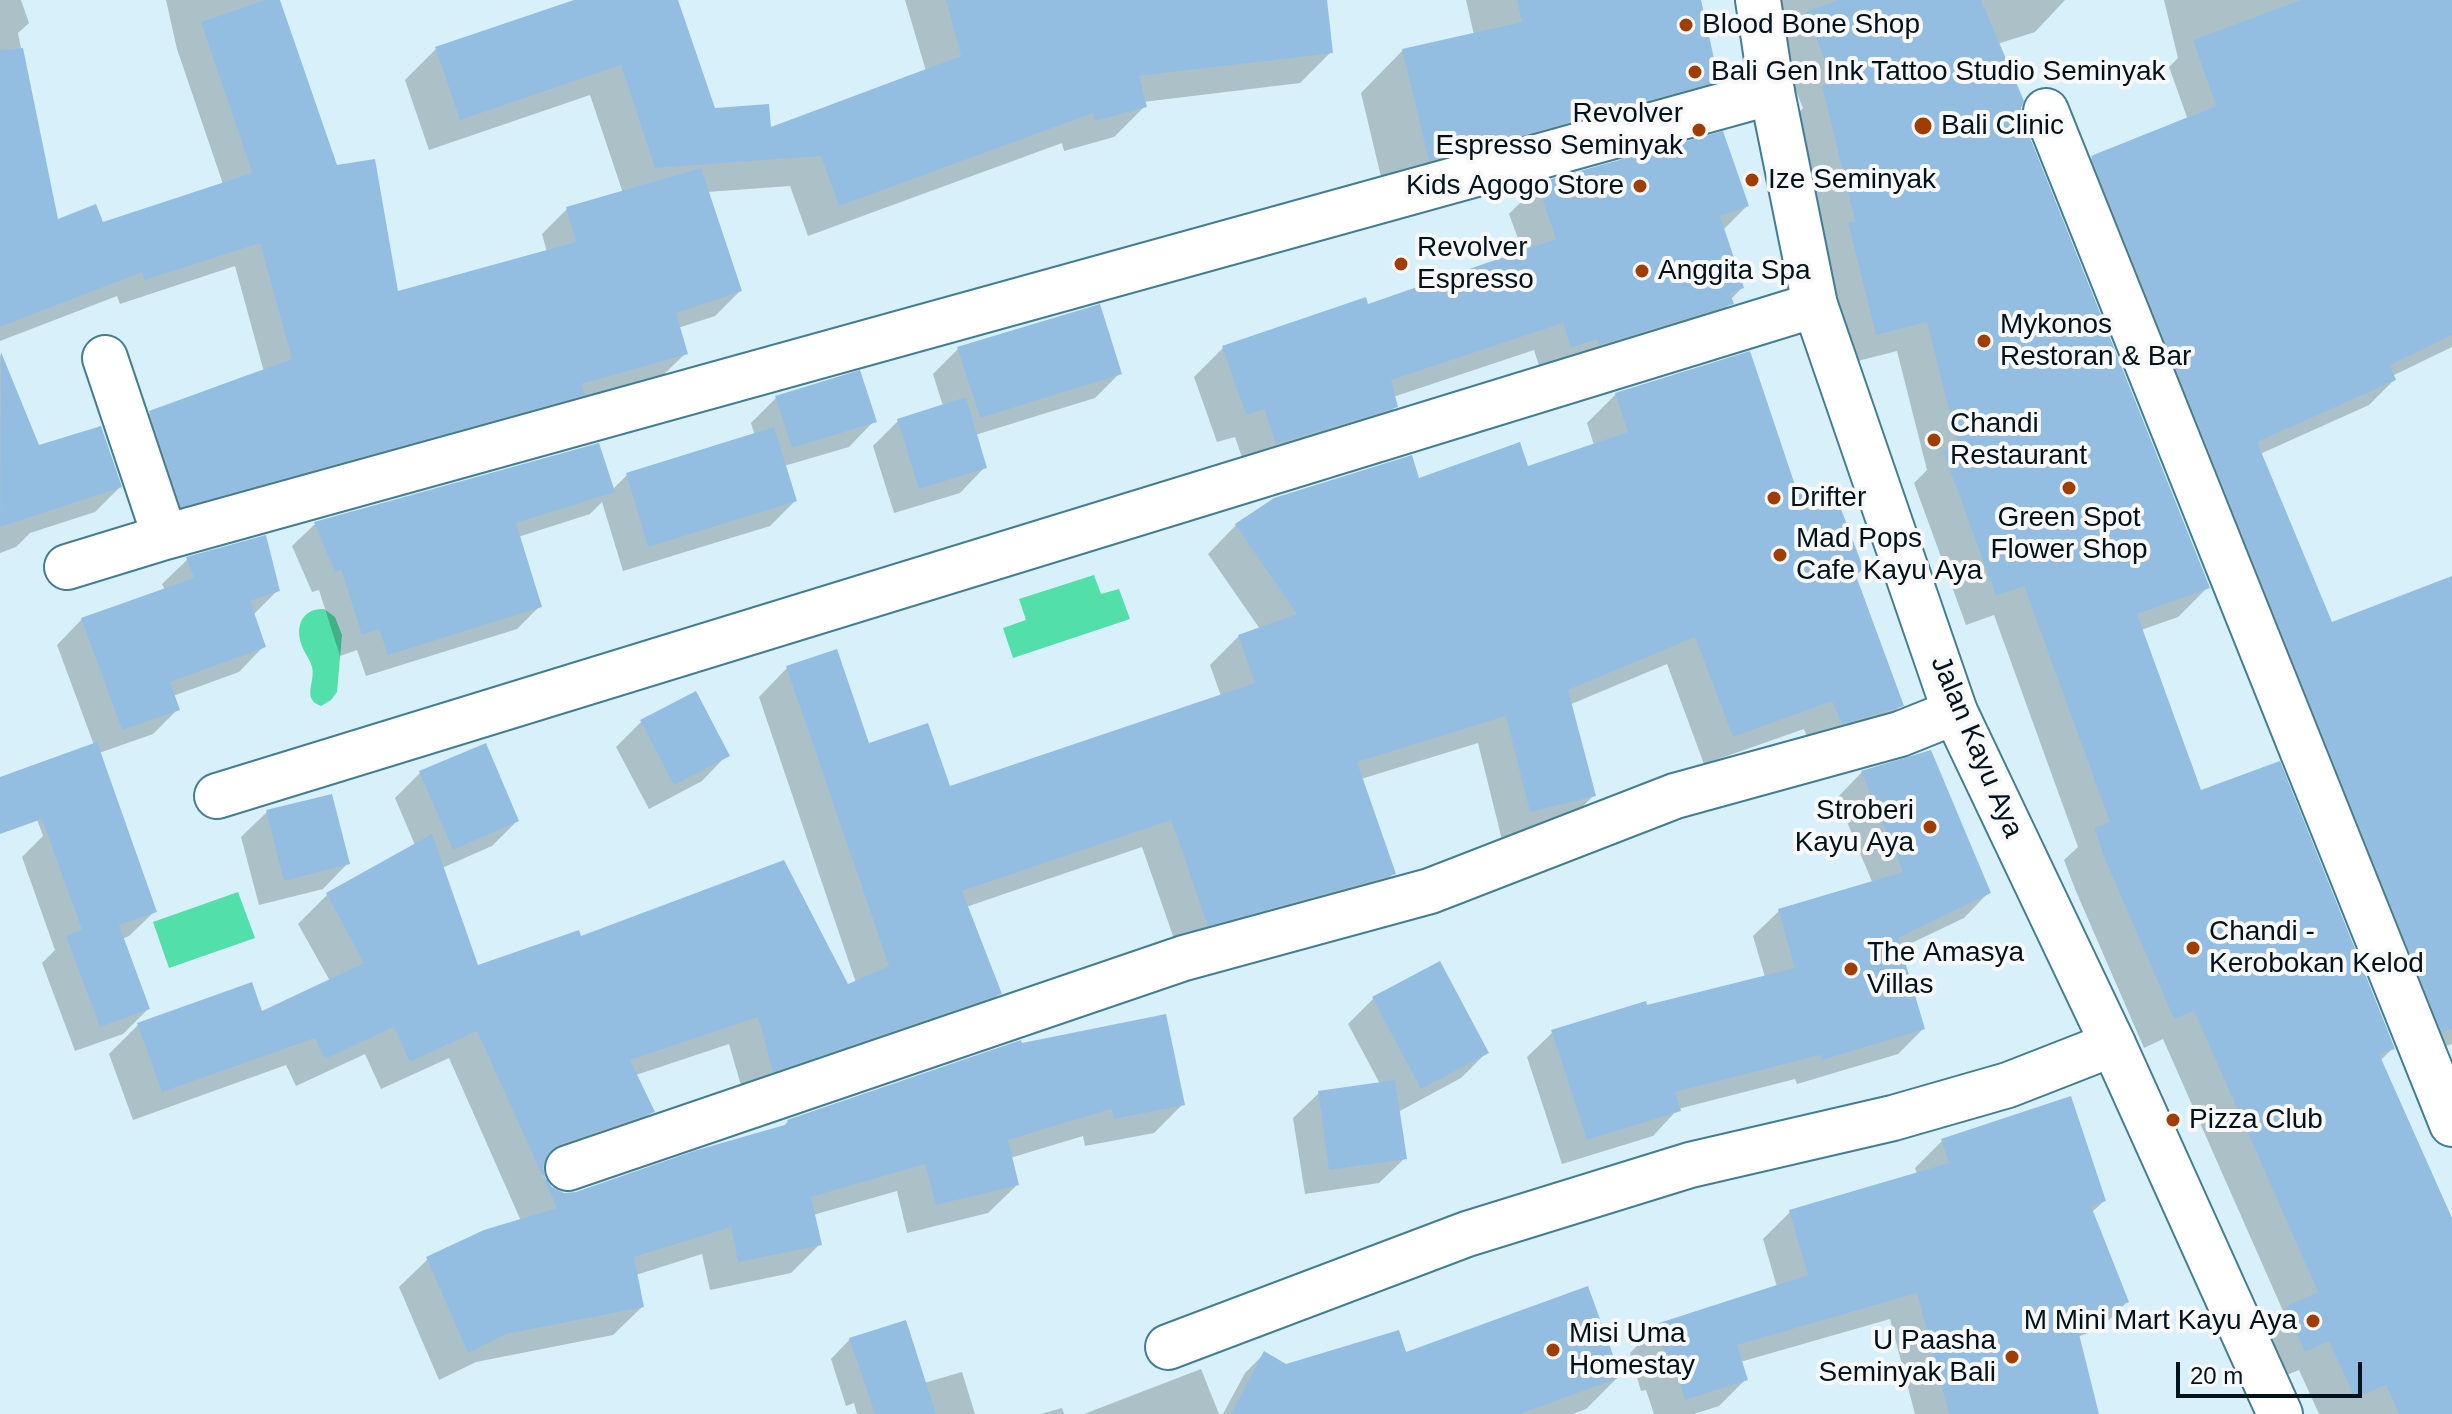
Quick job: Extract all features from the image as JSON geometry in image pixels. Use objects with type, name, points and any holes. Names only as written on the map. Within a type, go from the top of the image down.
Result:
[{"type":"street","name":"Jalan Kayu Aya","points":[[1758,0],[1772,92],[1815,305],[1955,712],[2113,1044],[2280,1414]]},
{"type":"street","points":[[67,567],[165,537],[1772,92]]},
{"type":"street","points":[[2046,111],[2452,1124]]},
{"type":"street","points":[[217,796],[1815,305]]},
{"type":"street","points":[[105,358],[165,537]]},
{"type":"street","points":[[568,1168],[1184,958],[1430,891],[1675,796],[1900,734],[1955,712]]},
{"type":"street","points":[[1168,1347],[1467,1234],[1690,1165],[1893,1118],[2008,1085],[2113,1044]]},
{"type":"shaded area","points":[[1094,575],[1101,594],[1119,589],[1130,619],[1013,658],[1003,628],[1026,620],[1019,599]]},
{"type":"shaded area","points":[[324,609],[335,617],[342,635],[337,692],[321,706],[310,695],[312,667],[302,646],[299,630],[306,614]]},
{"type":"shaded area","points":[[238,892],[255,938],[169,968],[153,922]]},
{"type":"building","points":[[265,0],[280,0],[337,165],[375,159],[398,291],[576,242],[566,207],[701,168],[742,291],[676,313],[688,354],[581,384],[585,395],[181,507],[149,411],[292,359],[260,243],[145,280],[142,272],[0,327],[0,50],[23,48],[58,219],[96,204],[103,222],[252,173],[201,22]]},
{"type":"building","points":[[574,0],[678,0],[715,108],[769,104],[771,127],[961,56],[946,0],[1327,0],[1333,53],[1139,76],[1147,107],[1095,121],[1093,113],[839,206],[821,156],[655,168],[621,65],[460,120],[435,47]]},
{"type":"building","points":[[1517,0],[1701,0],[1719,81],[1429,161],[1402,49],[1522,22]]},
{"type":"building","points":[[1838,0],[1981,0],[2024,101],[2021,108],[2023,120],[2210,588],[2137,614],[2201,790],[2280,761],[2395,1049],[2379,1054],[2452,1218],[2452,1414],[2399,1414],[2386,1385],[2355,1398],[2329,1341],[2305,1352],[2285,1307],[2318,1292],[2194,1011],[2174,1019],[2105,859],[2094,828],[2110,822],[2024,586],[1996,596],[1943,451],[1958,445],[1927,322],[1876,335],[1848,223],[1855,221],[1822,86],[1834,83],[1806,12]]},
{"type":"building","points":[[2301,0],[2452,0],[2452,335],[2390,365],[2396,380],[2257,442],[2332,622],[2452,576],[2452,1029],[2442,1033],[2091,156],[2216,106],[2193,40]]},
{"type":"building","points":[[1723,131],[1749,206],[1720,216],[1744,288],[1730,293],[1734,304],[1599,345],[1597,339],[1571,348],[1563,323],[1391,380],[1398,407],[1276,444],[1264,409],[1246,415],[1222,346],[1366,297],[1368,304],[1556,239],[1537,183]]},
{"type":"building","points":[[1100,304],[1122,374],[980,418],[957,347]]},
{"type":"building","points":[[1750,351],[1798,494],[1831,482],[1864,570],[1855,573],[1904,706],[1842,724],[1832,701],[1733,737],[1695,637],[1568,690],[1596,796],[1530,812],[1506,716],[1357,762],[1396,874],[1208,926],[1171,820],[962,891],[1002,994],[773,1072],[758,1017],[630,1060],[655,1112],[560,1144],[549,1152],[543,1164],[545,1177],[552,1187],[564,1193],[576,1192],[694,1151],[788,1124],[787,1120],[1021,1040],[1022,1043],[1166,1014],[1185,1105],[1114,1119],[1111,1109],[1008,1140],[1019,1185],[936,1205],[925,1164],[811,1197],[822,1245],[738,1262],[731,1227],[634,1257],[644,1307],[506,1334],[468,1353],[426,1257],[484,1230],[557,1208],[477,1031],[410,1062],[394,1027],[325,1059],[315,1038],[162,1092],[137,1023],[252,982],[262,1011],[364,963],[326,893],[432,834],[478,965],[579,930],[581,936],[784,860],[848,984],[889,966],[786,666],[837,649],[869,743],[928,723],[950,786],[1255,683],[1238,635],[1297,614],[1235,524],[1274,498],[1412,455],[1419,478],[1520,442],[1528,466],[1628,432],[1615,393]]},
{"type":"building","points":[[1,352],[39,445],[101,426],[122,487],[0,527]]},
{"type":"building","points":[[860,370],[877,422],[792,448],[775,396]]},
{"type":"building","points":[[966,397],[987,468],[919,489],[897,419]]},
{"type":"building","points":[[774,427],[797,501],[648,547],[626,473]]},
{"type":"building","points":[[599,443],[615,492],[516,523],[542,607],[388,655],[379,629],[362,635],[341,569],[335,572],[314,522]]},
{"type":"building","points":[[266,535],[280,591],[250,601],[266,647],[170,682],[180,710],[122,730],[81,618],[194,578],[186,557]]},
{"type":"building","points":[[696,691],[730,756],[674,785],[640,720]]},
{"type":"building","points":[[97,742],[157,912],[119,925],[150,1009],[100,1027],[66,936],[82,930],[42,819],[0,834],[0,777]]},
{"type":"building","points":[[486,743],[519,821],[453,850],[419,771]]},
{"type":"building","points":[[1931,750],[1991,893],[1898,938],[1925,1029],[1822,1060],[1820,1055],[1675,1092],[1681,1111],[1587,1140],[1551,1030],[1646,1001],[1647,1005],[1795,968],[1778,909],[1903,872],[1861,771]]},
{"type":"building","points":[[332,794],[350,864],[284,881],[266,810]]},
{"type":"building","points":[[1440,961],[1489,1053],[1421,1089],[1372,997]]},
{"type":"building","points":[[1395,1080],[1407,1159],[1329,1170],[1318,1091]]},
{"type":"building","points":[[2071,1096],[2106,1201],[2091,1206],[2129,1302],[2076,1322],[2099,1414],[1949,1414],[1917,1293],[1737,1345],[1748,1380],[1685,1400],[1673,1364],[1668,1365],[1656,1324],[1808,1275],[1789,1210],[1949,1163],[1941,1139]]},
{"type":"building","points":[[1588,1286],[1621,1377],[1520,1414],[1231,1414],[1264,1351],[1286,1364],[1399,1330],[1406,1352]]},
{"type":"building","points":[[906,1320],[936,1414],[875,1414],[849,1338]]},
{"type":"place","name":"Blood Bone Shop","points":[[1686,25]]},
{"type":"place","name":"Bali Gen Ink Tattoo Studio Seminyak","points":[[1695,72]]},
{"type":"place","name":"Bali Clinic","points":[[1923,126]]},
{"type":"place","name":"Revolver Espresso Seminyak","points":[[1699,130]]},
{"type":"place","name":"Ize Seminyak","points":[[1752,180]]},
{"type":"place","name":"Kids Agogo Store","points":[[1640,186]]},
{"type":"place","name":"Revolver Espresso","points":[[1401,264]]},
{"type":"place","name":"Anggita Spa","points":[[1642,271]]},
{"type":"place","name":"Mykonos Restoran & Bar","points":[[1984,341]]},
{"type":"place","name":"Chandi Restaurant","points":[[1934,440]]},
{"type":"place","name":"Green Spot Flower Shop","points":[[2069,488]]},
{"type":"place","name":"Drifter","points":[[1774,498]]},
{"type":"place","name":"Mad Pops Cafe Kayu Aya","points":[[1780,555]]},
{"type":"place","name":"Stroberi Kayu Aya","points":[[1930,827]]},
{"type":"place","name":"Chandi - Kerobokan Kelod","points":[[2193,948]]},
{"type":"place","name":"The Amasya Villas","points":[[1851,969]]},
{"type":"place","name":"Pizza Club","points":[[2173,1120]]},
{"type":"place","name":"M Mini Mart Kayu Aya","points":[[2313,1321]]},
{"type":"place","name":"Misi Uma Homestay","points":[[1553,1350]]},
{"type":"place","name":"U Paasha Seminyak Bali","points":[[2012,1357]]}]
